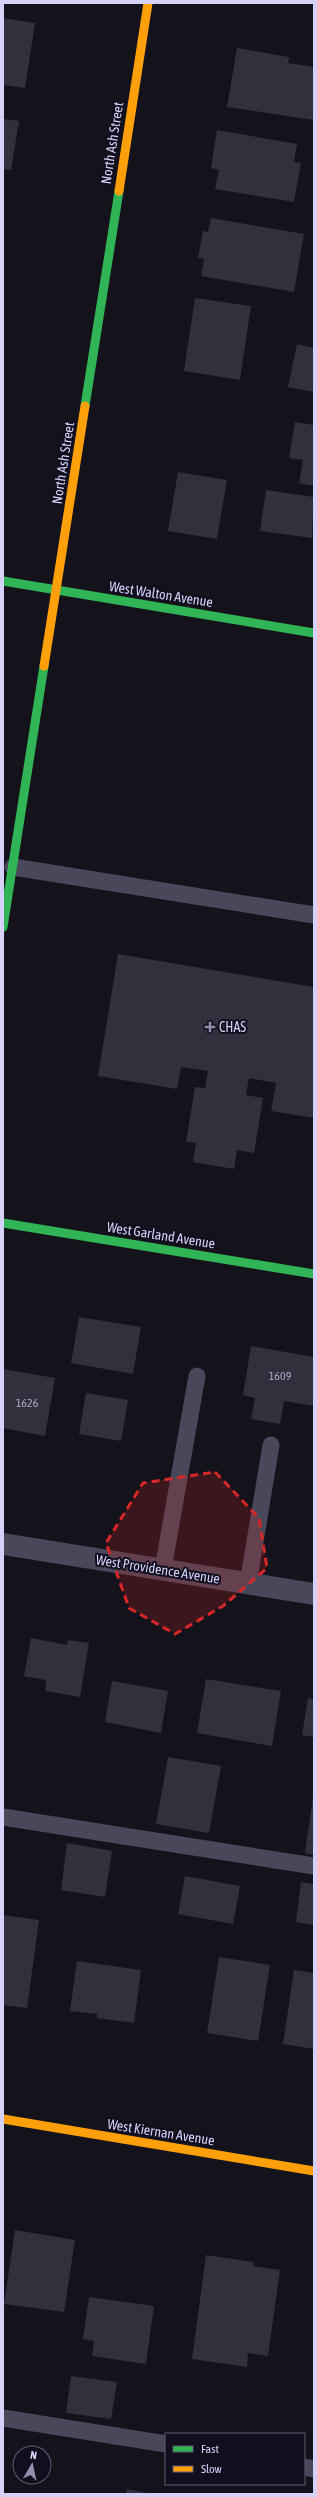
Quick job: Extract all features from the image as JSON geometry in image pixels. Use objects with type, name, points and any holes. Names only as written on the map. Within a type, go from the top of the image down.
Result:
[{"type":"street","name":"North Ash Street","points":[[3,927],[57,591],[148,3]]},
{"type":"street","name":"West Walton Avenue","points":[[3,581],[314,633]]},
{"type":"street","name":"West Garland Avenue","points":[[3,1223],[314,1274]]},
{"type":"street","name":"West Providence Avenue","points":[[3,1544],[314,1594]]},
{"type":"street","name":"West Kiernan Avenue","points":[[3,2120],[314,2171]]},
{"type":"lane","points":[[13,867],[314,915]]},
{"type":"lane","points":[[163,1569],[197,1376]]},
{"type":"lane","points":[[248,1584],[271,1445]]},
{"type":"lane","points":[[3,1817],[314,1866]]},
{"type":"lane","points":[[3,2418],[165,2444]]},
{"type":"highlighted area","points":[[215,1472],[259,1518],[267,1568],[223,1606],[175,1634],[129,1608],[106,1543],[143,1483]]},
{"type":"building","points":[[3,18],[35,23],[25,88],[3,85]]},
{"type":"building","points":[[237,48],[289,57],[288,63],[314,67],[314,120],[227,107]]},
{"type":"building","points":[[3,119],[19,121],[11,170],[3,169]]},
{"type":"building","points":[[217,130],[297,144],[294,162],[301,163],[294,202],[215,189],[219,170],[211,168]]},
{"type":"building","points":[[211,218],[304,234],[294,292],[201,276],[204,259],[198,258],[203,231],[208,232]]},
{"type":"building","points":[[195,298],[251,306],[240,380],[184,371]]},
{"type":"building","points":[[297,344],[314,348],[314,392],[288,387]]},
{"type":"building","points":[[295,422],[314,425],[314,486],[299,483],[303,460],[289,458]]},
{"type":"building","points":[[178,472],[227,480],[217,539],[168,531]]},
{"type":"building","points":[[266,490],[314,497],[312,538],[260,531]]},
{"type":"building","name":"CHAS","points":[[118,954],[314,987],[314,1118],[271,1111],[276,1083],[249,1078],[246,1095],[263,1098],[254,1153],[237,1150],[234,1169],[193,1162],[196,1143],[186,1142],[195,1087],[205,1088],[208,1071],[181,1067],[177,1089],[98,1076]]},
{"type":"building","points":[[79,1317],[141,1327],[133,1374],[71,1363]]},
{"type":"building","points":[[251,1346],[314,1357],[314,1406],[284,1401],[280,1424],[251,1419],[255,1398],[243,1395]]},
{"type":"building","points":[[3,1369],[55,1378],[45,1436],[3,1428]]},
{"type":"building","points":[[86,1393],[128,1400],[121,1441],[79,1434]]},
{"type":"building","points":[[31,1638],[67,1645],[68,1640],[89,1643],[80,1697],[45,1691],[46,1680],[24,1676]]},
{"type":"building","points":[[206,1679],[281,1691],[272,1746],[197,1733]]},
{"type":"building","points":[[112,1681],[168,1691],[161,1733],[105,1722]]},
{"type":"building","points":[[308,1698],[314,1699],[314,1737],[302,1735]]},
{"type":"building","points":[[168,1757],[221,1766],[209,1833],[156,1824]]},
{"type":"building","points":[[314,1796],[314,1855],[305,1853]]},
{"type":"building","points":[[67,1843],[112,1851],[105,1897],[61,1890]]},
{"type":"building","points":[[185,1876],[240,1886],[233,1924],[178,1914]]},
{"type":"building","points":[[301,1882],[314,1884],[314,1925],[296,1922]]},
{"type":"building","points":[[3,1915],[39,1920],[27,2008],[3,2005]]},
{"type":"building","points":[[219,1957],[270,1965],[258,2041],[207,2033]]},
{"type":"building","points":[[77,1961],[141,1970],[134,2023],[97,2018],[97,2014],[70,2011]]},
{"type":"building","points":[[294,1970],[314,1973],[314,2049],[283,2044]]},
{"type":"building","points":[[15,2230],[75,2240],[64,2312],[4,2304]]},
{"type":"building","points":[[206,2255],[253,2262],[253,2266],[280,2270],[268,2356],[248,2353],[247,2367],[192,2359]]},
{"type":"building","points":[[89,2297],[154,2306],[146,2364],[92,2356],[94,2341],[83,2339]]},
{"type":"building","points":[[71,2376],[117,2382],[111,2419],[66,2413]]},
{"type":"building","points":[[127,2489],[148,2493],[126,2494]]},
{"type":"traffic: fast","points":[[85,406],[119,191]]},
{"type":"traffic: fast","points":[[3,581],[314,633]]},
{"type":"traffic: fast","points":[[3,927],[44,666]]},
{"type":"traffic: fast","points":[[3,1223],[314,1274]]},
{"type":"traffic: slow","points":[[119,191],[148,3]]},
{"type":"traffic: slow","points":[[44,666],[85,406]]},
{"type":"traffic: slow","points":[[3,2119],[314,2171]]},
{"type":"place","name":"CHAS","points":[[210,1027]]}]
